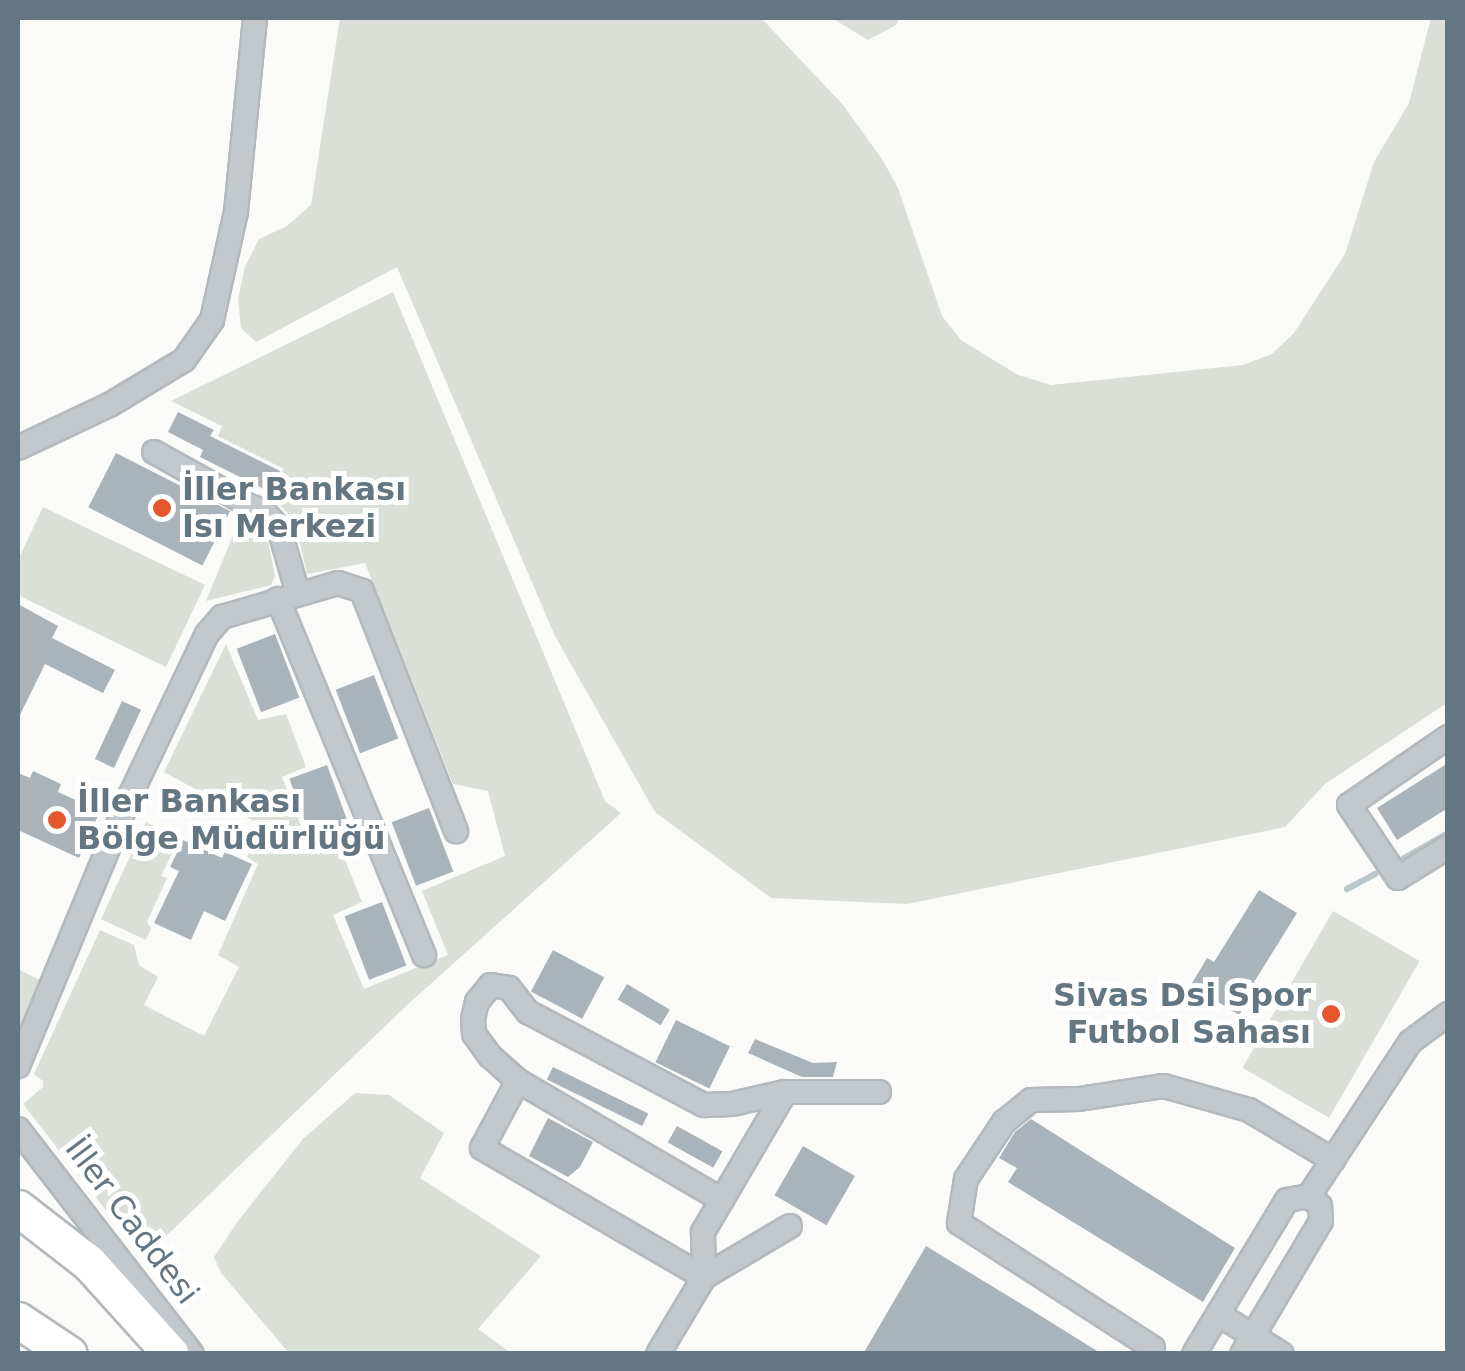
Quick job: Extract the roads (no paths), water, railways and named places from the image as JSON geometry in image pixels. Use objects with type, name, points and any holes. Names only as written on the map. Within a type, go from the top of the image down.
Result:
[{"type":"highway","points":[[18,1208],[90,1263],[172,1354]]},
{"type":"highway","points":[[18,1320],[69,1354]]},
{"type":"street","points":[[18,448],[111,404],[184,360],[212,320],[236,212],[255,18]]},
{"type":"street","points":[[154,452],[266,514],[279,528],[288,596],[424,955]]},
{"type":"street","points":[[18,1066],[130,796],[207,634],[222,617],[338,583],[362,591],[456,831]]},
{"type":"street","points":[[1448,736],[1349,805],[1398,878],[1448,847]]},
{"type":"street","points":[[722,1200],[518,1081],[490,1056],[474,1034],[476,1002],[491,985],[508,988],[528,1012],[704,1105],[732,1104],[786,1092],[879,1092]]},
{"type":"street","points":[[1194,1354],[1287,1200],[1309,1196],[1410,1042],[1448,1014]]},
{"type":"street","points":[[518,1081],[482,1148],[704,1277]]},
{"type":"street","points":[[1153,1348],[959,1223],[966,1178],[1004,1122],[1030,1100],[1079,1099],[1164,1086],[1249,1110],[1333,1160]]},
{"type":"street","points":[[704,1277],[703,1232],[786,1092]]},
{"type":"street","name":"İller Caddesi","points":[[18,1129],[192,1354]]},
{"type":"street","points":[[1247,1345],[1321,1222],[1320,1206],[1309,1196]]},
{"type":"street","points":[[658,1354],[704,1277],[790,1226]]},
{"type":"street","points":[[1218,1314],[1247,1345],[1282,1354]]},
{"type":"waterway","points":[[1404,858],[1448,833]]},
{"type":"waterway","points":[[1347,889],[1375,874]]},
{"type":"place","name":"İller Bankası Isı Merkezi","points":[[162,508]]},
{"type":"place","name":"İller Bankası Bölge Müdürlüğü","points":[[57,820]]},
{"type":"place","name":"Sivas Dsi Spor Futbol Sahası","points":[[1331,1014]]}]
